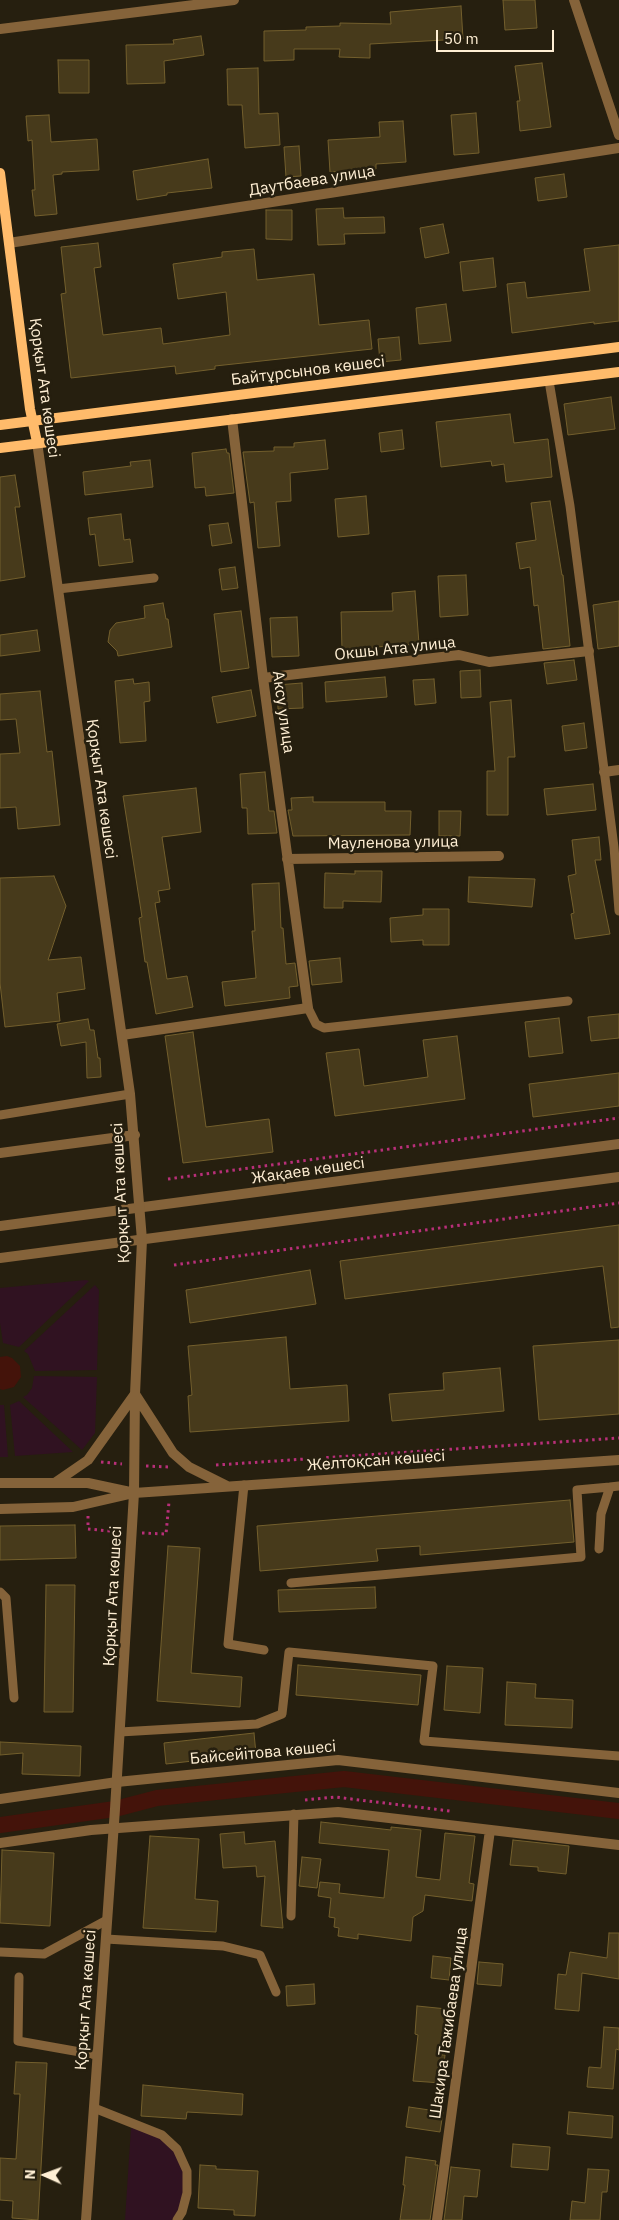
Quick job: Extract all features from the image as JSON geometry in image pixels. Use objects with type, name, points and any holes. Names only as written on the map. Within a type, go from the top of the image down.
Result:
[{"type":"main road","name":"Қорқыт Ата көшесі","points":[[0,173],[4,228],[9,244],[32,420],[37,442]]},
{"type":"main road","name":"Байтұрсынов көшесі","points":[[0,425],[619,347]]},
{"type":"main road","points":[[0,448],[619,372]]},
{"type":"street","points":[[0,29],[234,0]]},
{"type":"street","points":[[574,0],[619,135]]},
{"type":"street","name":"Даутбаева улица","points":[[9,244],[619,148]]},
{"type":"street","name":"Аксу улица","points":[[232,420],[263,678],[308,1008]]},
{"type":"street","name":"Қорқыт Ата көшесі","points":[[37,442],[130,1094],[141,1209],[142,1240],[135,1394],[132,1532],[117,1782],[112,1829],[86,2220]]},
{"type":"street","name":"Окшы Ата улица","points":[[263,678],[459,655],[489,662],[589,651]]},
{"type":"street","points":[[604,772],[619,770]]},
{"type":"street","name":"Мауленова улица","points":[[288,859],[499,856]]},
{"type":"street","points":[[122,1035],[308,1008]]},
{"type":"street","points":[[0,1153],[134,1135]]},
{"type":"street","name":"Жақаев көшесі","points":[[0,1226],[141,1209],[619,1144]]},
{"type":"street","points":[[0,1258],[619,1177]]},
{"type":"street","points":[[56,1482],[88,1460],[135,1394],[173,1453],[189,1467],[228,1486]]},
{"type":"street","name":"Желтоқсан көшесі","points":[[0,1509],[73,1507],[134,1493],[171,1490],[619,1460]]},
{"type":"street","name":"Желтоқсан көшесі","points":[[0,1484],[88,1483],[134,1493]]},
{"type":"street","name":"Байсейітова көшесі","points":[[0,1799],[117,1782],[338,1760],[619,1793]]},
{"type":"street","points":[[0,1843],[112,1829],[338,1812],[619,1845]]},
{"type":"street","name":"Шакира Тажибаева улица","points":[[437,2220],[490,1830]]},
{"type":"lane","points":[[550,380],[570,506],[589,651],[614,847],[619,912]]},
{"type":"lane","points":[[58,589],[154,578]]},
{"type":"lane","points":[[308,1008],[316,1024],[324,1028],[568,1001]]},
{"type":"lane","points":[[0,1115],[130,1094]]},
{"type":"lane","points":[[244,1485],[228,1644],[264,1650]]},
{"type":"lane","points":[[599,1549],[601,1514],[614,1486]]},
{"type":"lane","points":[[291,1582],[581,1557],[577,1490],[614,1486]]},
{"type":"lane","points":[[0,1592],[6,1598],[14,1698]]},
{"type":"lane","points":[[120,1732],[257,1724],[282,1714],[289,1652],[433,1666],[424,1741],[619,1756]]},
{"type":"lane","points":[[291,1916],[294,1814]]},
{"type":"lane","points":[[0,1952],[44,1954],[107,1920]]},
{"type":"lane","points":[[106,1939],[223,1946],[260,1955],[276,1992]]},
{"type":"lane","points":[[19,1977],[18,2041],[98,2055]]},
{"type":"lane","points":[[94,2108],[162,2135],[177,2149],[187,2171],[186,2193],[182,2212],[177,2220]]},
{"type":"path","points":[[168,1179],[619,1118]]},
{"type":"path","points":[[174,1265],[619,1203]]},
{"type":"path","points":[[189,1467],[619,1438]]},
{"type":"path","points":[[88,1530],[166,1534],[173,1453]]},
{"type":"shaded area","points":[[89,1281],[19,1347],[3,1343],[0,1323],[0,1288]]},
{"type":"shaded area","points":[[95,1285],[99,1290],[97,1370],[35,1371],[28,1354],[24,1351]]},
{"type":"shaded area","points":[[7,1356],[20,1366],[21,1377],[14,1387],[3,1390],[0,1389],[0,1357]]},
{"type":"shaded area","points":[[34,1376],[97,1377],[95,1433],[82,1450],[23,1397],[32,1388]]},
{"type":"shaded area","points":[[19,1401],[73,1452],[15,1456],[10,1405]]},
{"type":"shaded area","points":[[0,1405],[4,1405],[8,1457],[0,1457]]},
{"type":"shaded area","points":[[131,2128],[145,2131],[162,2139],[174,2151],[183,2170],[185,2182],[180,2208],[172,2220],[125,2220]]},
{"type":"building","points":[[503,0],[535,0],[537,28],[505,30]]},
{"type":"building","points":[[461,6],[463,39],[370,44],[370,58],[339,57],[340,49],[294,49],[294,60],[264,61],[264,31],[306,30],[306,27],[340,26],[340,23],[391,24],[390,12]]},
{"type":"building","points":[[201,36],[204,55],[164,61],[165,83],[127,84],[126,45],[174,44],[173,40]]},
{"type":"building","points":[[58,60],[89,60],[89,93],[59,93]]},
{"type":"building","points":[[542,63],[551,127],[520,131],[517,101],[520,101],[515,66]]},
{"type":"building","points":[[258,68],[259,114],[278,113],[280,145],[245,148],[242,105],[228,105],[227,69]]},
{"type":"building","points":[[476,113],[479,153],[454,155],[451,115]]},
{"type":"building","points":[[49,115],[51,142],[97,139],[99,170],[62,172],[62,174],[53,175],[57,214],[35,216],[32,190],[35,190],[32,140],[28,141],[26,116]]},
{"type":"building","points":[[403,121],[406,162],[376,164],[376,169],[330,172],[328,140],[380,137],[379,122]]},
{"type":"building","points":[[299,146],[301,176],[286,177],[284,147]]},
{"type":"building","points":[[208,159],[212,188],[167,193],[167,195],[137,200],[133,171]]},
{"type":"building","points":[[564,174],[567,197],[538,201],[535,178]]},
{"type":"building","points":[[343,208],[344,218],[384,217],[385,233],[344,234],[345,244],[318,245],[316,209]]},
{"type":"building","points":[[266,210],[292,210],[292,240],[266,239]]},
{"type":"building","points":[[443,224],[449,253],[425,258],[420,228]]},
{"type":"building","points":[[98,243],[101,267],[94,268],[103,335],[161,328],[163,344],[230,335],[226,292],[178,299],[173,264],[222,257],[222,252],[254,249],[257,280],[314,274],[319,325],[369,320],[372,349],[215,366],[215,369],[176,374],[175,366],[71,378],[61,294],[66,293],[61,247]]},
{"type":"building","points":[[619,245],[619,321],[594,324],[594,322],[512,333],[507,284],[525,282],[527,298],[590,291],[584,249]]},
{"type":"building","points":[[493,258],[496,287],[463,291],[460,262]]},
{"type":"building","points":[[446,304],[451,341],[419,344],[416,308]]},
{"type":"building","points":[[399,337],[401,360],[380,362],[378,339]]},
{"type":"building","points":[[611,397],[615,429],[568,435],[564,404]]},
{"type":"building","points":[[510,414],[514,443],[548,439],[552,477],[506,482],[504,464],[492,466],[491,461],[441,467],[436,422]]},
{"type":"building","points":[[402,430],[404,449],[381,452],[379,433]]},
{"type":"building","points":[[325,440],[328,469],[290,473],[291,501],[276,502],[280,546],[258,548],[254,502],[250,503],[243,452],[274,451],[274,447],[294,447],[294,443]]},
{"type":"building","points":[[226,449],[227,453],[229,453],[234,493],[206,496],[205,487],[195,488],[192,453]]},
{"type":"building","points":[[150,460],[153,487],[85,495],[83,472],[131,466],[130,462]]},
{"type":"building","points":[[15,475],[20,507],[15,507],[25,577],[0,581],[0,477]]},
{"type":"building","points":[[366,496],[369,534],[338,537],[335,499]]},
{"type":"building","points":[[550,501],[563,575],[570,646],[543,649],[538,605],[534,606],[530,567],[520,569],[516,543],[536,540],[531,503]]},
{"type":"building","points":[[121,514],[124,540],[130,539],[133,562],[99,566],[95,534],[90,535],[88,518]]},
{"type":"building","points":[[228,523],[232,543],[212,546],[209,525]]},
{"type":"building","points":[[235,567],[238,588],[222,590],[219,569]]},
{"type":"building","points":[[466,575],[468,615],[440,617],[438,576]]},
{"type":"building","points":[[415,591],[419,644],[376,647],[376,649],[342,650],[341,612],[393,611],[392,593]]},
{"type":"building","points":[[619,601],[619,646],[598,649],[593,605]]},
{"type":"building","points":[[163,603],[166,619],[168,619],[172,647],[118,656],[117,651],[108,642],[110,630],[116,623],[145,618],[144,606]]},
{"type":"building","points":[[241,611],[249,668],[221,672],[214,614]]},
{"type":"building","points":[[297,617],[299,656],[272,657],[270,618]]},
{"type":"building","points":[[37,630],[40,651],[0,656],[0,635]]},
{"type":"building","points":[[574,660],[577,680],[547,684],[544,663]]},
{"type":"building","points":[[480,670],[481,697],[461,698],[460,671]]},
{"type":"building","points":[[385,677],[387,697],[326,702],[325,682]]},
{"type":"building","points":[[133,679],[134,684],[149,682],[150,701],[144,702],[146,741],[120,743],[115,681]]},
{"type":"building","points":[[434,679],[436,703],[415,705],[413,680]]},
{"type":"building","points":[[302,683],[303,708],[278,709],[277,685]]},
{"type":"building","points":[[251,690],[256,716],[217,723],[212,697]]},
{"type":"building","points":[[40,691],[47,752],[52,751],[60,825],[18,829],[16,807],[0,808],[0,754],[20,753],[16,719],[0,720],[0,694]]},
{"type":"building","points":[[511,700],[515,757],[508,757],[508,815],[487,815],[487,771],[495,771],[490,702]]},
{"type":"building","points":[[584,723],[587,748],[565,751],[562,726]]},
{"type":"building","points":[[265,772],[269,811],[274,811],[277,833],[248,834],[247,808],[242,808],[240,774]]},
{"type":"building","points":[[593,784],[596,810],[547,815],[544,789]]},
{"type":"building","points":[[196,788],[201,832],[162,837],[170,889],[158,891],[160,902],[155,903],[167,979],[187,976],[193,1007],[156,1014],[147,962],[145,962],[139,918],[142,917],[123,796]]},
{"type":"building","points":[[313,797],[313,802],[385,802],[385,811],[411,811],[410,835],[293,836],[288,810],[292,810],[291,798]]},
{"type":"building","points":[[439,811],[461,811],[460,836],[439,836]]},
{"type":"building","points":[[599,837],[601,860],[595,860],[610,934],[575,939],[571,914],[574,913],[568,876],[576,874],[572,840]]},
{"type":"building","points":[[355,871],[382,871],[381,902],[343,901],[343,908],[324,908],[325,873],[355,874]]},
{"type":"building","points":[[54,876],[66,906],[48,960],[81,957],[85,989],[57,993],[60,1021],[5,1027],[0,983],[0,878]]},
{"type":"building","points":[[469,877],[535,879],[532,907],[468,902]]},
{"type":"building","points":[[279,883],[281,928],[283,928],[286,964],[295,963],[298,986],[289,987],[290,998],[225,1006],[222,982],[256,978],[252,931],[255,931],[252,884]]},
{"type":"building","points":[[423,909],[449,909],[449,945],[423,945],[423,940],[391,942],[390,918],[423,915]]},
{"type":"building","points":[[340,958],[342,982],[312,985],[309,961]]},
{"type":"building","points":[[619,1014],[619,1038],[591,1041],[588,1017]]},
{"type":"building","points":[[559,1018],[563,1053],[529,1057],[525,1022]]},
{"type":"building","points":[[88,1019],[90,1030],[94,1030],[98,1058],[100,1058],[101,1077],[87,1078],[86,1042],[61,1046],[57,1024]]},
{"type":"building","points":[[193,1032],[206,1127],[269,1119],[273,1152],[183,1163],[165,1036]]},
{"type":"building","points":[[457,1036],[465,1099],[335,1116],[326,1053],[359,1049],[364,1086],[428,1077],[423,1040]]},
{"type":"building","points":[[619,1073],[619,1106],[533,1117],[529,1084]]},
{"type":"building","points":[[619,1225],[619,1327],[611,1328],[603,1266],[345,1299],[340,1261]]},
{"type":"building","points":[[310,1270],[316,1304],[190,1323],[186,1290]]},
{"type":"building","points":[[286,1337],[290,1389],[347,1385],[349,1421],[190,1432],[188,1396],[192,1395],[188,1346]]},
{"type":"building","points":[[619,1340],[619,1414],[539,1420],[533,1346]]},
{"type":"building","points":[[500,1368],[504,1411],[392,1421],[389,1394],[444,1390],[443,1373]]},
{"type":"building","points":[[570,1500],[574,1542],[420,1555],[420,1546],[376,1549],[378,1561],[260,1571],[257,1526]]},
{"type":"building","points":[[75,1525],[76,1558],[0,1560],[0,1526]]},
{"type":"building","points":[[168,1546],[200,1548],[191,1673],[242,1677],[240,1707],[157,1701]]},
{"type":"building","points":[[46,1585],[75,1585],[73,1712],[44,1712]]},
{"type":"building","points":[[375,1587],[376,1608],[279,1612],[278,1590]]},
{"type":"building","points":[[298,1665],[421,1675],[418,1705],[296,1695]]},
{"type":"building","points":[[447,1666],[483,1668],[480,1713],[444,1710]]},
{"type":"building","points":[[507,1682],[536,1684],[535,1698],[573,1700],[572,1728],[505,1725]]},
{"type":"building","points":[[254,1733],[256,1754],[166,1764],[164,1743]]},
{"type":"building","points":[[0,1742],[81,1746],[80,1776],[22,1774],[23,1753],[0,1755]]},
{"type":"building","points":[[321,1822],[391,1830],[391,1827],[421,1830],[416,1877],[440,1880],[445,1833],[475,1836],[469,1883],[474,1884],[472,1901],[425,1895],[423,1911],[413,1917],[411,1941],[358,1934],[358,1939],[338,1936],[339,1928],[334,1927],[335,1918],[329,1917],[331,1898],[318,1896],[320,1882],[340,1884],[339,1893],[384,1898],[389,1850],[319,1843]]},
{"type":"building","points":[[244,1832],[245,1844],[275,1841],[283,1928],[261,1926],[265,1876],[257,1877],[256,1866],[223,1868],[220,1834]]},
{"type":"building","points":[[150,1836],[199,1839],[195,1899],[218,1901],[216,1932],[143,1928]]},
{"type":"building","points":[[513,1840],[569,1846],[566,1874],[538,1871],[538,1867],[510,1865]]},
{"type":"building","points":[[2,1850],[54,1853],[50,1926],[0,1923]]},
{"type":"building","points":[[302,1857],[321,1859],[317,1888],[299,1886]]},
{"type":"building","points":[[609,1933],[619,1933],[619,1979],[582,1973],[579,2011],[555,2009],[558,1974],[566,1975],[570,1952],[607,1958]]},
{"type":"building","points":[[433,1956],[451,1958],[449,1980],[431,1978]]},
{"type":"building","points":[[479,1962],[503,1964],[501,1986],[477,1984]]},
{"type":"building","points":[[314,1984],[315,2004],[287,2006],[286,1986]]},
{"type":"building","points":[[417,2006],[447,2009],[442,2055],[445,2055],[442,2083],[413,2081],[418,2035],[415,2034]]},
{"type":"building","points":[[604,2027],[619,2028],[619,2050],[616,2049],[613,2089],[587,2087],[589,2067],[601,2068]]},
{"type":"building","points":[[16,2062],[47,2063],[38,2220],[12,2218],[13,2201],[0,2200],[0,2158],[16,2159],[20,2094],[14,2094]]},
{"type":"building","points":[[143,2085],[243,2094],[242,2115],[187,2112],[186,2119],[141,2116]]},
{"type":"building","points":[[409,2107],[443,2112],[440,2132],[406,2127]]},
{"type":"building","points":[[569,2112],[613,2116],[612,2138],[567,2134]]},
{"type":"building","points":[[513,2144],[550,2147],[548,2170],[511,2167]]},
{"type":"building","points":[[406,2157],[436,2161],[435,2165],[438,2165],[430,2220],[400,2220],[405,2185],[403,2185]]},
{"type":"building","points":[[200,2165],[216,2166],[216,2169],[258,2171],[255,2216],[234,2215],[234,2210],[198,2208]]},
{"type":"building","points":[[451,2167],[480,2170],[477,2197],[464,2196],[462,2220],[444,2220]]},
{"type":"building","points":[[588,2169],[609,2170],[607,2192],[602,2192],[600,2220],[570,2220],[572,2201],[585,2203]]},
{"type":"waterway","points":[[0,1825],[115,1809],[157,1798],[344,1779],[619,1811]]}]
